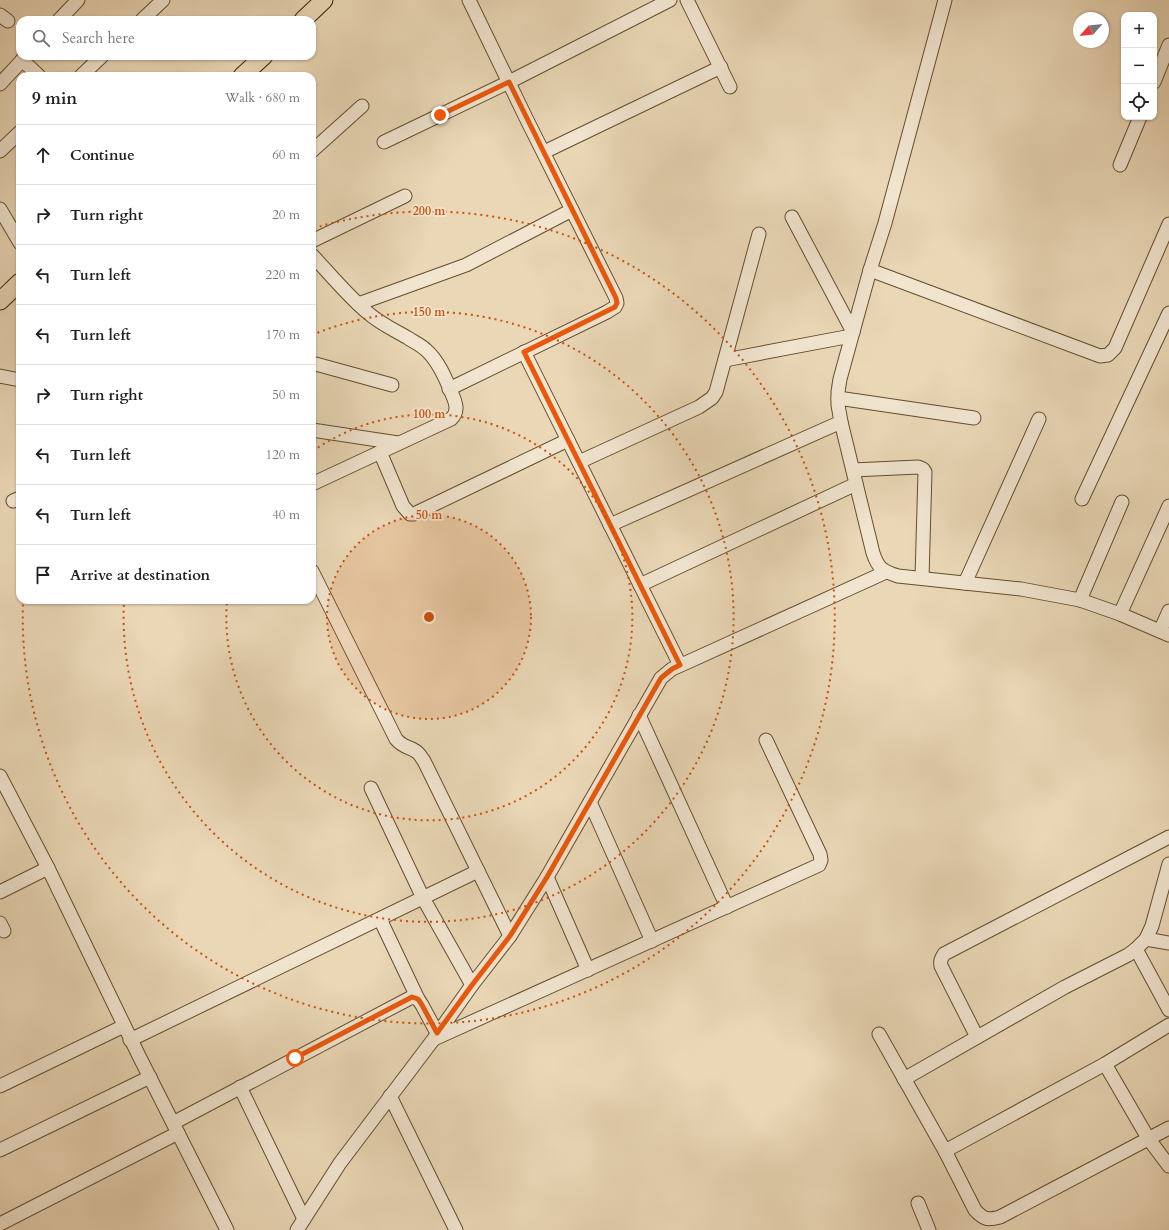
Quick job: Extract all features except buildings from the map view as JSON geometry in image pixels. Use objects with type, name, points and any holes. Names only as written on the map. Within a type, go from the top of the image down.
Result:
[{"type":"main road","points":[[307,16],[324,0]]},
{"type":"main road","points":[[246,72],[260,60]]},
{"type":"main road","points":[[0,301],[16,286]]},
{"type":"street","points":[[63,16],[78,0]]},
{"type":"street","points":[[146,16],[163,0]]},
{"type":"street","points":[[449,389],[607,312],[615,307],[617,303],[616,298],[469,0]]},
{"type":"street","points":[[384,142],[509,82],[670,0]]},
{"type":"street","points":[[687,0],[730,87]]},
{"type":"street","points":[[945,0],[885,223],[870,270],[840,379],[838,405],[841,422],[877,564],[886,572],[898,576],[1021,589],[1080,600],[1120,614],[1167,635],[1169,611]]},
{"type":"street","points":[[1157,75],[1169,45]]},
{"type":"street","points":[[0,84],[22,60]]},
{"type":"street","points":[[26,60],[36,72]]},
{"type":"street","points":[[85,72],[98,60]]},
{"type":"street","points":[[544,152],[721,67]]},
{"type":"street","points":[[316,147],[362,106]]},
{"type":"street","points":[[1120,164],[1139,120]]},
{"type":"street","points":[[0,151],[16,136]]},
{"type":"street","points":[[316,239],[405,196]]},
{"type":"street","points":[[0,210],[16,236]]},
{"type":"street","points":[[358,304],[466,265],[572,210]]},
{"type":"street","points":[[792,217],[852,334]]},
{"type":"street","points":[[870,270],[1100,356],[1108,355],[1115,348],[1168,229]]},
{"type":"street","points":[[579,462],[705,403],[716,392],[759,234]]},
{"type":"street","points":[[316,259],[358,304],[377,319],[427,351],[438,367],[456,404],[457,411],[455,416],[451,419],[316,482]]},
{"type":"street","points":[[1082,499],[1169,313]]},
{"type":"street","points":[[725,360],[852,334]]},
{"type":"street","points":[[524,352],[680,665]]},
{"type":"street","points":[[316,364],[392,386]]},
{"type":"street","points":[[0,376],[16,379]]},
{"type":"street","points":[[838,398],[974,418]]},
{"type":"street","points":[[965,583],[1039,419]]},
{"type":"street","points":[[610,525],[841,422]]},
{"type":"street","points":[[316,431],[398,443]]},
{"type":"street","points":[[380,452],[404,506],[410,514],[414,514],[568,440]]},
{"type":"street","points":[[853,470],[918,467],[923,469],[925,472],[922,578]]},
{"type":"street","points":[[640,585],[856,484]]},
{"type":"street","points":[[1080,600],[1122,502]]},
{"type":"street","points":[[1120,614],[1169,506]]},
{"type":"street","points":[[300,1225],[340,1163],[510,936],[547,877],[661,678],[672,669],[680,665],[886,572]]},
{"type":"street","points":[[316,578],[396,739],[404,747],[414,750],[421,756],[510,936]]},
{"type":"street","points":[[639,715],[726,907]]},
{"type":"street","points":[[435,1037],[588,970],[819,865],[821,860],[820,854],[766,740]]},
{"type":"street","points":[[0,776],[48,868],[130,1040],[227,1230]]},
{"type":"street","points":[[371,788],[423,898],[472,985]]},
{"type":"street","points":[[590,802],[652,941]]},
{"type":"street","points":[[978,1037],[940,962],[944,954],[1169,837]]},
{"type":"street","points":[[904,1079],[1065,987],[1128,955],[1136,949],[1146,939],[1152,926],[1169,864]]},
{"type":"street","points":[[0,892],[48,868]]},
{"type":"street","points":[[130,1040],[478,871]]},
{"type":"street","points":[[547,877],[588,970]]},
{"type":"street","points":[[380,919],[435,1037]]},
{"type":"street","points":[[1146,939],[1169,943]]},
{"type":"street","points":[[1136,949],[1169,1010]]},
{"type":"street","points":[[0,1224],[175,1128],[240,1087],[407,999],[412,997],[418,999]]},
{"type":"street","points":[[945,1151],[1105,1064],[1169,1025]]},
{"type":"street","points":[[0,1086],[124,1026]]},
{"type":"street","points":[[878,1034],[945,1151],[975,1210],[981,1216],[989,1220],[1000,1217],[1169,1128]]},
{"type":"street","points":[[1105,1064],[1148,1138],[1169,1166]]},
{"type":"street","points":[[0,1150],[150,1077]]},
{"type":"street","points":[[240,1087],[300,1225]]},
{"type":"street","points":[[390,1096],[456,1230]]},
{"type":"street","points":[[918,1203],[929,1230]]},
{"type":"route","points":[[295,1058],[412,997],[418,999],[437,1033],[510,936],[547,877],[661,678],[672,669],[680,665],[524,352],[607,312],[615,307],[617,303],[616,298],[509,82],[440,115]]}]
